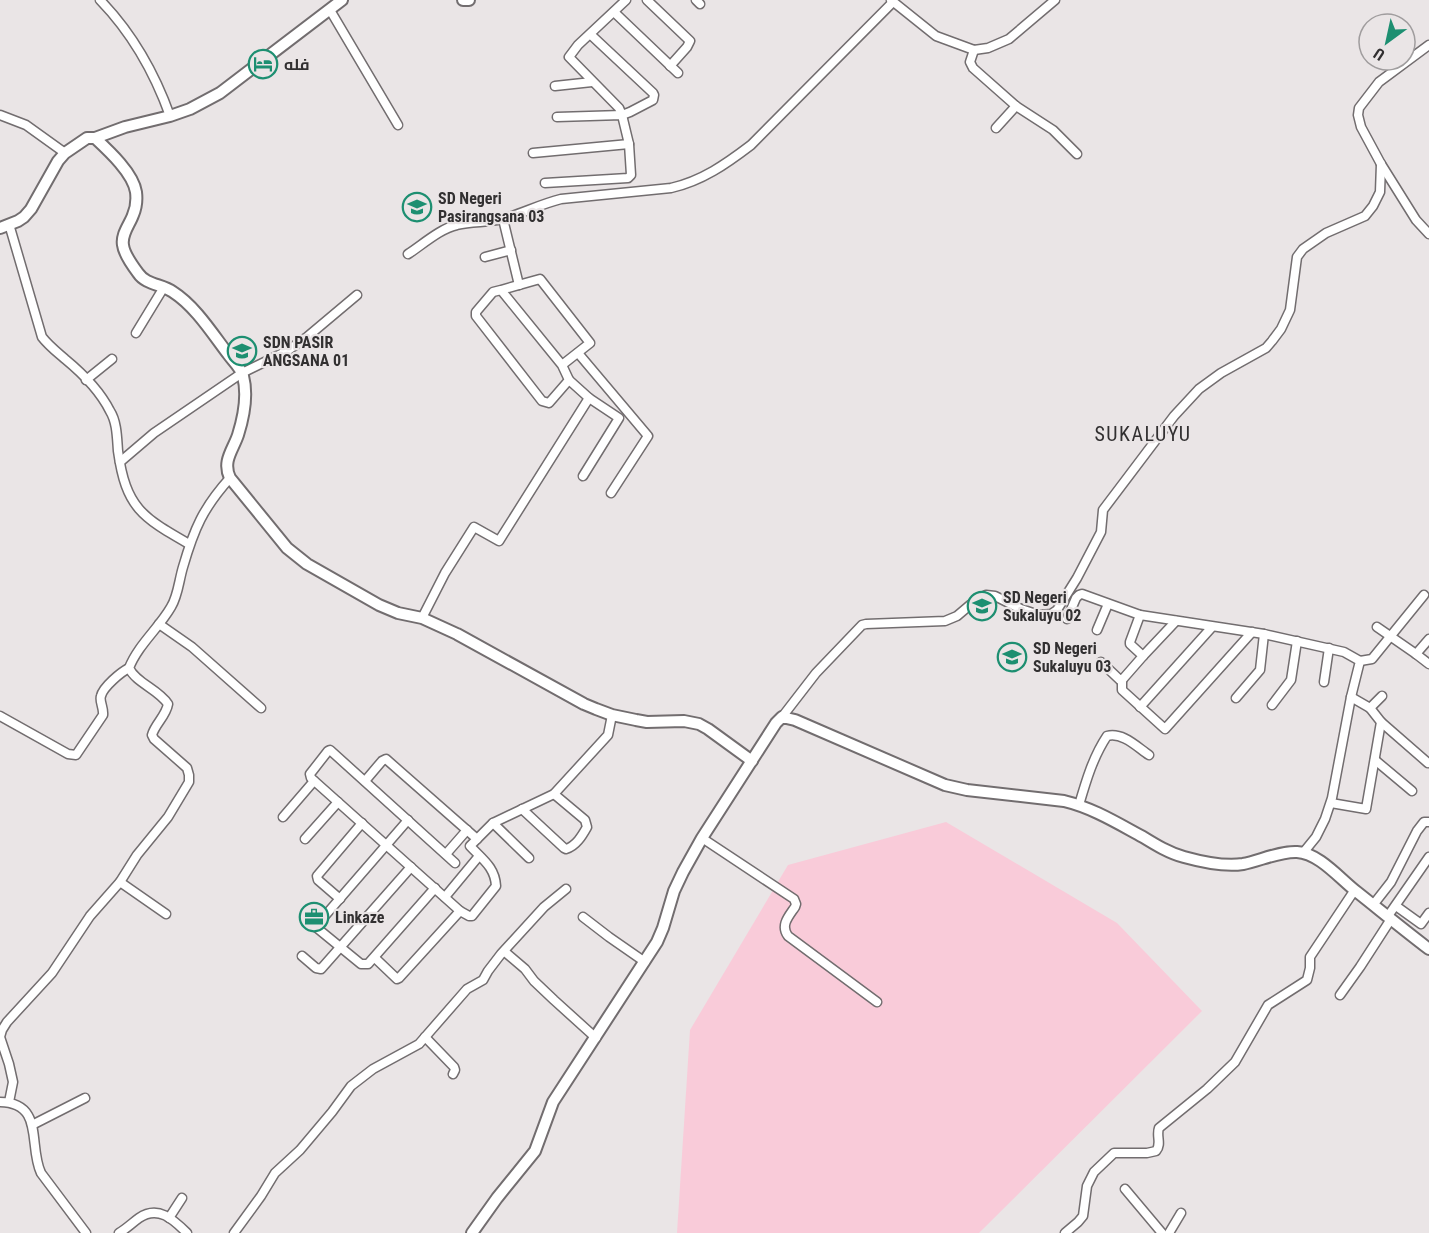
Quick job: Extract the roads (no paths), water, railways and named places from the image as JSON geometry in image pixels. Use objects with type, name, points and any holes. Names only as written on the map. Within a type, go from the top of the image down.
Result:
[{"type":"street","points":[[100,0],[136,46],[158,86],[170,116]]},
{"type":"street","points":[[189,544],[142,513],[129,495],[120,462],[112,414],[86,380],[42,337],[4,226],[24,217],[31,209],[58,161],[65,153],[87,138],[95,138],[124,127],[170,116],[190,109],[220,93],[342,0]]},
{"type":"street","points":[[463,0],[469,0]]},
{"type":"street","points":[[544,183],[628,178],[632,175],[628,144],[619,108],[568,57],[626,0]]},
{"type":"street","points":[[647,0],[690,41],[690,44],[670,66]]},
{"type":"street","points":[[408,254],[458,224],[503,219],[561,199],[671,188],[700,179],[735,158],[758,138],[892,1],[936,36],[974,50],[988,48],[1009,39],[1055,0]]},
{"type":"street","points":[[330,10],[398,125]]},
{"type":"street","points":[[614,12],[678,74]]},
{"type":"street","points":[[557,117],[622,115],[652,100],[654,95],[590,34]]},
{"type":"street","points":[[1429,45],[1379,82],[1359,108],[1358,115],[1361,127],[1381,164],[1416,220],[1429,234]]},
{"type":"street","points":[[974,50],[971,66],[1016,106],[1053,130],[1077,154]]},
{"type":"street","points":[[555,86],[592,82]]},
{"type":"street","points":[[996,128],[1016,106]]},
{"type":"street","points":[[0,115],[26,125],[65,153]]},
{"type":"street","points":[[95,138],[134,184],[136,207],[123,237],[125,251],[142,278],[179,296],[198,315],[242,373],[245,386],[244,409],[227,469],[230,478],[279,540],[307,564],[387,609],[398,614],[422,618],[469,640],[584,704],[626,719],[647,722],[691,722],[708,729],[752,761]]},
{"type":"street","points":[[533,153],[628,144]]},
{"type":"street","points":[[471,1233],[535,1151],[554,1102],[657,942],[678,881],[702,838],[776,723],[816,673],[866,624],[945,621],[957,616],[970,604],[986,595],[995,596],[1021,609],[1040,615],[1051,614],[1057,610],[1101,532],[1103,510],[1174,416],[1199,389],[1221,373],[1266,348],[1272,341],[1290,310],[1297,257],[1303,249],[1326,233],[1365,216],[1380,192],[1381,164]]},
{"type":"street","points":[[503,219],[519,285]]},
{"type":"street","points":[[485,257],[511,250]]},
{"type":"street","points":[[562,365],[590,343],[540,279],[493,292],[476,312],[476,316],[542,401],[549,403],[569,380]]},
{"type":"street","points":[[136,333],[164,287]]},
{"type":"street","points":[[501,290],[562,365],[569,380],[589,398],[619,418],[634,419]]},
{"type":"street","points":[[120,462],[154,434],[242,373],[287,351],[307,337],[357,296]]},
{"type":"street","points":[[578,353],[648,436],[611,493]]},
{"type":"street","points":[[86,380],[112,359]]},
{"type":"street","points":[[422,618],[445,573],[474,527],[500,541],[589,398]]},
{"type":"street","points":[[583,476],[619,418]]},
{"type":"street","points":[[0,716],[68,754],[76,755],[103,715],[104,709],[100,699],[102,693],[123,671],[129,668],[138,651],[174,601],[189,544],[201,515],[230,478]]},
{"type":"street","points":[[1067,619],[1079,595],[1082,594],[1140,615],[1264,634],[1329,648],[1344,652],[1360,661],[1367,661],[1372,659],[1424,595]]},
{"type":"street","points":[[1097,630],[1108,604]]},
{"type":"street","points":[[1140,615],[1130,644],[1143,656]]},
{"type":"street","points":[[1176,621],[1122,680],[1122,690],[1165,729],[1252,632]]},
{"type":"street","points":[[159,624],[192,647],[261,708]]},
{"type":"street","points":[[1140,707],[1212,627]]},
{"type":"street","points":[[1377,627],[1429,664]]},
{"type":"street","points":[[1236,698],[1260,670],[1264,634]]},
{"type":"street","points":[[1416,654],[1429,639]]},
{"type":"street","points":[[1272,705],[1290,680],[1297,641]]},
{"type":"street","points":[[1324,682],[1329,648]]},
{"type":"street","points":[[1303,853],[1316,837],[1331,803],[1360,661]]},
{"type":"street","points":[[1101,662],[1122,680]]},
{"type":"street","points":[[86,1233],[41,1173],[37,1165],[32,1125],[24,1110],[20,1106],[4,1102],[13,1082],[0,1037],[2,1030],[52,973],[90,916],[120,882],[137,855],[168,817],[186,787],[189,778],[187,768],[154,740],[152,735],[154,728],[167,710],[168,704],[158,693],[132,674],[129,668]]},
{"type":"street","points":[[1370,708],[1382,696]]},
{"type":"street","points":[[1351,697],[1370,708],[1381,722],[1428,763]]},
{"type":"street","points":[[455,863],[329,750],[310,774],[310,778],[460,911],[472,916],[496,886],[492,870],[470,846],[493,823],[554,794],[608,735],[612,715]]},
{"type":"street","points":[[782,717],[791,718],[945,785],[1079,805],[1104,815],[1172,854],[1197,860],[1242,864],[1294,852],[1303,853],[1329,869],[1429,949]]},
{"type":"street","points":[[1331,803],[1366,809],[1381,722]]},
{"type":"street","points":[[1079,805],[1098,750],[1107,736],[1113,734],[1122,736],[1149,755]]},
{"type":"street","points":[[365,781],[386,759],[477,839]]},
{"type":"street","points":[[1375,760],[1412,791]]},
{"type":"street","points":[[283,817],[314,781]]},
{"type":"street","points":[[522,809],[564,848],[570,848],[584,833],[587,827],[585,820],[554,794]]},
{"type":"street","points":[[305,838],[338,802]]},
{"type":"street","points":[[408,820],[316,926],[361,964],[368,964],[435,888]]},
{"type":"street","points":[[1373,905],[1391,882],[1417,831],[1424,822],[1429,822]]},
{"type":"street","points":[[340,899],[318,880],[317,876],[362,823]]},
{"type":"street","points":[[493,823],[529,858]]},
{"type":"street","points":[[446,854],[467,831]]},
{"type":"street","points":[[702,838],[794,899],[795,907],[784,925],[788,936],[877,1002]]},
{"type":"street","points":[[445,897],[479,856]]},
{"type":"street","points":[[1340,995],[1360,968],[1396,906],[1429,856]]},
{"type":"street","points":[[302,956],[316,968],[321,969],[411,867]]},
{"type":"street","points":[[120,882],[166,914]]},
{"type":"street","points":[[234,1233],[275,1173],[300,1150],[351,1086],[373,1069],[425,1038],[455,1001],[467,989],[483,981],[488,971],[544,907],[566,889]]},
{"type":"street","points":[[1065,1233],[1083,1216],[1087,1186],[1094,1172],[1114,1153],[1156,1151],[1159,1145],[1157,1130],[1207,1089],[1235,1062],[1268,1005],[1307,980],[1311,968],[1310,957],[1354,891]]},
{"type":"street","points":[[1396,906],[1421,924],[1429,913]]},
{"type":"street","points":[[375,958],[397,979],[399,978],[460,911]]},
{"type":"street","points":[[583,917],[645,962]]},
{"type":"street","points":[[505,952],[596,1038]]},
{"type":"street","points":[[425,1038],[454,1067],[453,1074]]},
{"type":"street","points":[[32,1125],[85,1098]]},
{"type":"street","points":[[1125,1189],[1162,1233]]},
{"type":"street","points":[[169,1218],[182,1198]]},
{"type":"street","points":[[119,1233],[139,1218],[152,1212],[164,1215],[187,1233]]},
{"type":"street","points":[[1169,1233],[1181,1213]]},
{"type":"place","name":"فله","points":[[263,64]]},
{"type":"place","name":"SD Negeri Pasirangsana 03","points":[[417,207]]},
{"type":"place","name":"SDN PASIR ANGSANA 01","points":[[242,351]]},
{"type":"place","name":"SD Negeri Sukaluyu 02","points":[[982,606]]},
{"type":"place","name":"SD Negeri Sukaluyu 03","points":[[1012,657]]},
{"type":"place","name":"Linkaze","points":[[314,917]]},
{"type":"district","name":"SUKALUYU","points":[[1143,434]]}]
